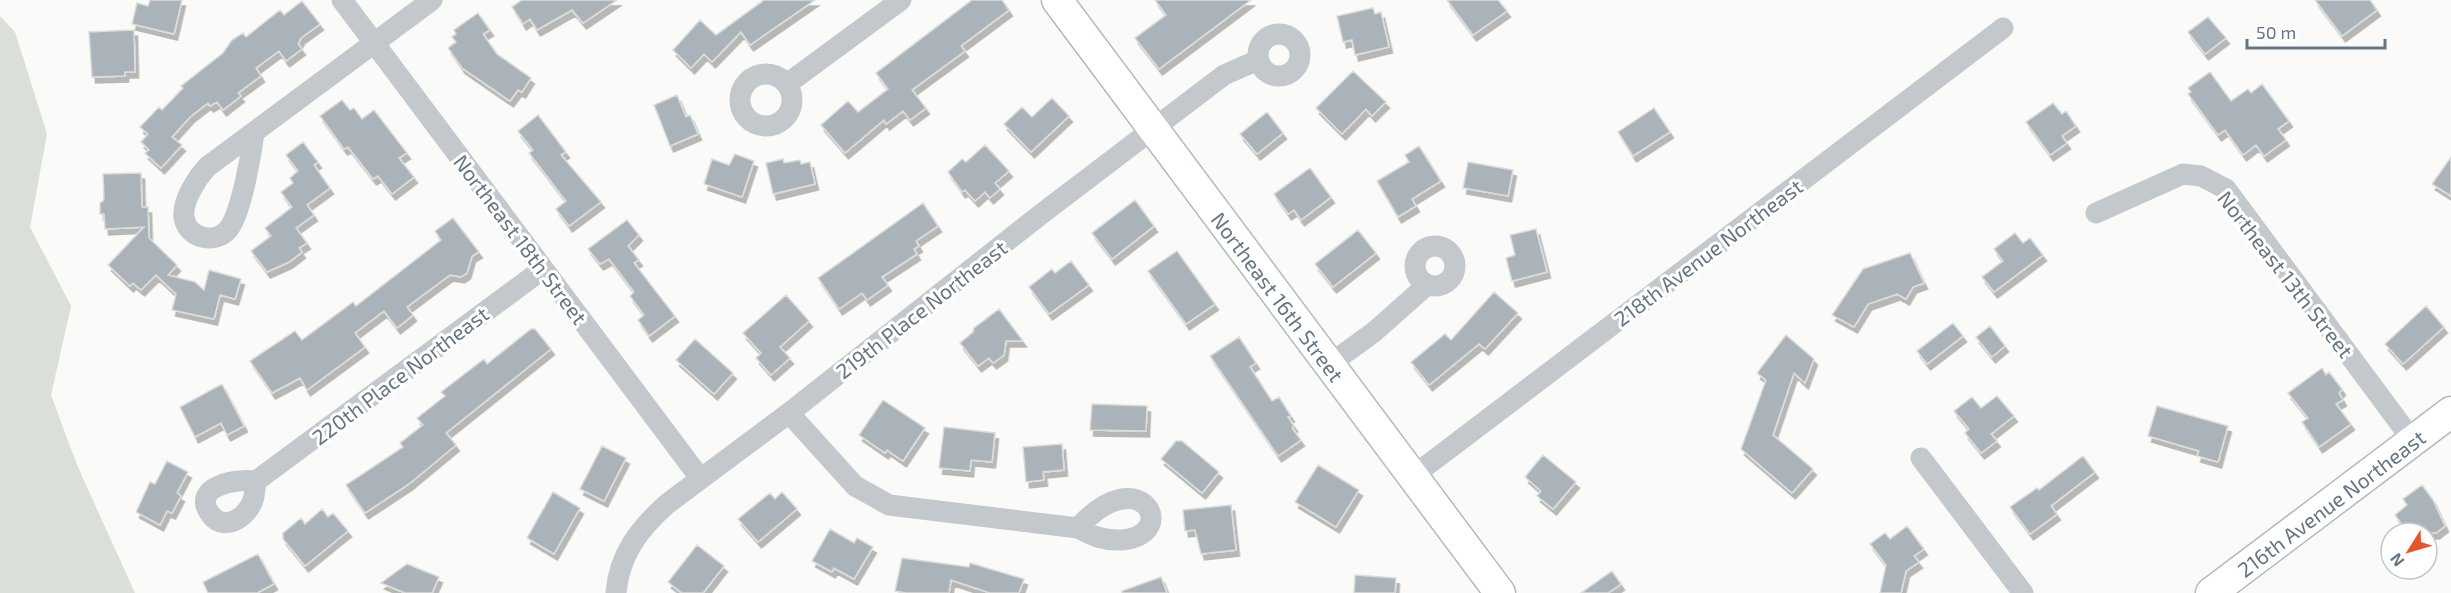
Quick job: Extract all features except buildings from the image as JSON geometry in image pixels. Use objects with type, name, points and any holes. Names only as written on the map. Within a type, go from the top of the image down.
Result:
[{"type":"street","name":"Northeast 18th Street","points":[[342,0],[700,478]]},
{"type":"street","points":[[255,133],[250,161],[230,227],[225,233],[211,238],[196,235],[186,224],[184,210],[198,177],[217,157],[255,133],[432,0]]},
{"type":"street","points":[[787,84],[901,0]]},
{"type":"street","name":"Northeast 16th Street","points":[[1057,0],[1500,593]]},
{"type":"street","name":"218th Avenue Northeast","points":[[1413,476],[2003,28]]},
{"type":"street","name":"219th Place Northeast","points":[[616,590],[623,558],[633,540],[649,520],[700,478],[789,413],[1224,75],[1258,60]]},
{"type":"street","name":"Northeast 13th Street","points":[[2096,213],[2183,174],[2201,176],[2226,189],[2413,441]]},
{"type":"street","name":"220th Place Northeast","points":[[256,481],[543,269]]},
{"type":"street","points":[[1330,364],[1374,332],[1427,285]]},
{"type":"street","name":"216th Avenue Northeast","points":[[2211,593],[2451,412]]},
{"type":"street","points":[[789,413],[855,486],[889,505],[1077,528]]},
{"type":"street","points":[[1921,458],[2022,593]]},
{"type":"shaded area","points":[[0,16],[15,32],[47,134],[30,227],[71,306],[51,395],[77,465],[135,593],[0,593]]}]
